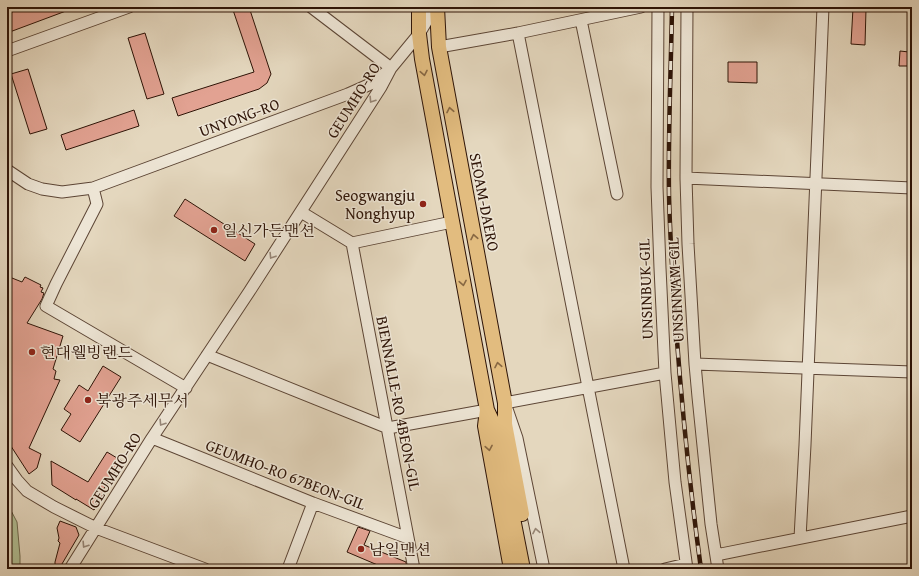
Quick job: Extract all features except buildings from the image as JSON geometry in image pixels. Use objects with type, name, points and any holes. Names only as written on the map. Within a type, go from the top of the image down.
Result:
[{"type":"main road","points":[[419,7],[419,34],[422,59],[487,410],[485,426],[511,569]]},
{"type":"main road","name":"SEOAM-DAERO","points":[[436,7],[438,47],[505,404],[500,425]]},
{"type":"main road","points":[[487,410],[500,425],[532,569]]},
{"type":"main road","points":[[500,425],[523,569]]},
{"type":"street","points":[[7,51],[129,7]]},
{"type":"street","points":[[311,7],[391,68]]},
{"type":"street","name":"GEUMHO-RO","points":[[70,569],[152,438],[301,212],[381,87],[391,68],[419,34],[436,7]]},
{"type":"street","points":[[438,47],[518,33],[641,7]]},
{"type":"street","name":"UNSINBUK-GIL","points":[[658,7],[657,187],[665,374],[675,482],[687,567]]},
{"type":"street","name":"UNSINNAM-GIL","points":[[687,7],[686,178],[695,364],[711,524],[718,569]]},
{"type":"street","points":[[800,538],[823,7]]},
{"type":"street","points":[[581,20],[617,194]]},
{"type":"street","points":[[518,33],[624,569]]},
{"type":"street","name":"UNYONG-RO","points":[[7,170],[28,184],[42,188],[62,192],[93,188],[348,94],[375,82],[391,68]]},
{"type":"street","points":[[686,178],[912,188]]},
{"type":"street","points":[[93,188],[97,204],[46,306],[186,388]]},
{"type":"street","points":[[301,212],[352,242],[452,222]]},
{"type":"street","name":"BIENNALLE-RO 4BEON-GIL","points":[[352,242],[414,569]]},
{"type":"street","points":[[207,355],[388,428],[487,410]]},
{"type":"street","points":[[695,364],[912,372]]},
{"type":"street","points":[[505,404],[665,374]]},
{"type":"street","name":"SEOAM-DAERO","points":[[505,404],[518,438],[544,569]]},
{"type":"street","name":"GEUMHO-RO 67BEON-GIL","points":[[152,438],[408,538]]},
{"type":"street","points":[[7,466],[17,480],[28,491],[54,507],[96,528],[205,569]]},
{"type":"street","points":[[288,569],[313,502]]},
{"type":"street","points":[[716,555],[912,516]]},
{"type":"street","points":[[664,569],[687,567]]},
{"type":"green space","points":[[7,503],[17,522],[20,569],[7,569]]},
{"type":"railway","points":[[672,7],[669,148],[671,245],[684,419],[701,569]]},
{"type":"place","name":"Seogwangju Nonghyup","points":[[423,204]]},
{"type":"place","name":"일신가든맨션","points":[[214,230]]},
{"type":"place","name":"현대웰빙랜드","points":[[32,352]]},
{"type":"place","name":"북광주세무서","points":[[88,400]]},
{"type":"place","name":"남일맨션","points":[[361,549]]}]
